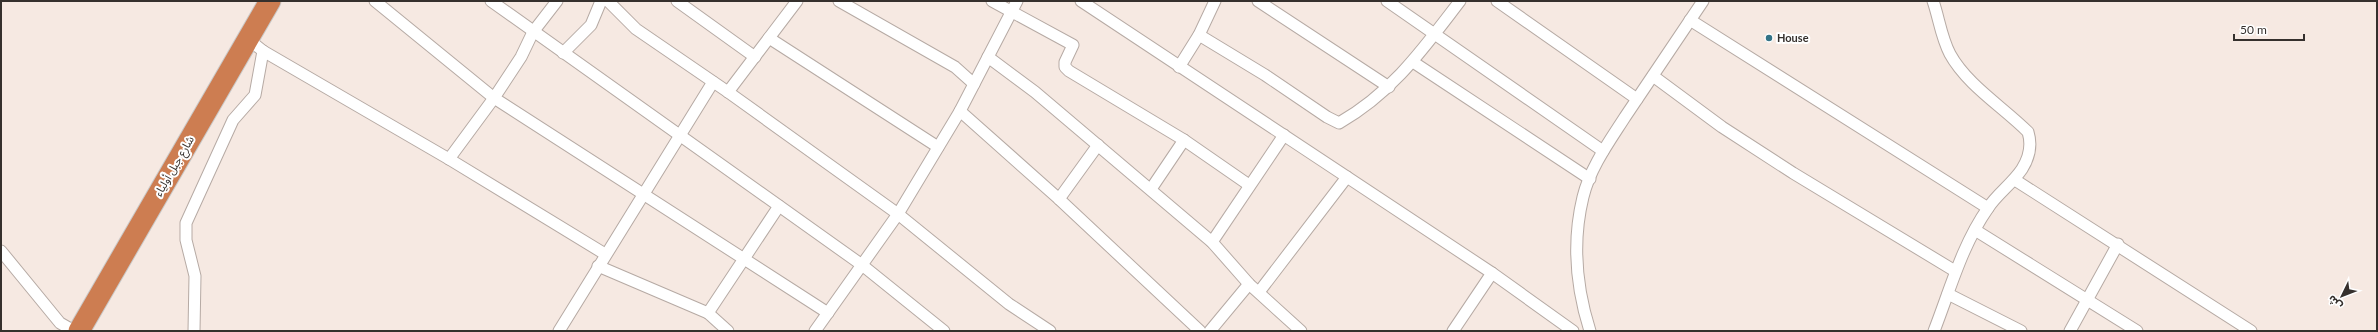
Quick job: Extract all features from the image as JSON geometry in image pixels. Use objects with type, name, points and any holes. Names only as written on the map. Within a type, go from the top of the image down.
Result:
[{"type":"highway","name":"شارع جبل أولياء","points":[[79,331],[256,45],[270,1]]},
{"type":"street","points":[[374,1],[494,98],[828,312]]},
{"type":"street","points":[[491,1],[862,265],[944,331]]},
{"type":"street","points":[[449,159],[494,98],[521,57],[533,32],[557,1]]},
{"type":"street","points":[[563,53],[591,24],[601,1]]},
{"type":"street","points":[[608,1],[636,29],[728,92],[898,214],[1009,304],[1050,331]]},
{"type":"street","points":[[677,1],[754,57]]},
{"type":"street","points":[[728,92],[797,1]]},
{"type":"street","points":[[838,1],[955,67],[974,84]]},
{"type":"street","points":[[992,1],[1073,45],[1065,62],[1065,66],[1069,71],[1184,140],[1249,185]]},
{"type":"street","points":[[815,331],[898,214],[960,111],[1017,1]]},
{"type":"street","points":[[1081,1],[1492,274],[1573,331]]},
{"type":"street","points":[[1179,66],[1199,34],[1215,1]]},
{"type":"street","points":[[1258,1],[1389,87]]},
{"type":"street","points":[[1387,1],[1433,35],[1603,151]]},
{"type":"street","points":[[1199,34],[1265,75],[1327,117],[1340,123],[1360,110],[1389,87],[1413,62],[1460,1]]},
{"type":"street","points":[[1497,1],[1637,99]]},
{"type":"street","points":[[1590,331],[1583,309],[1576,271],[1583,196],[1603,151],[1702,1]]},
{"type":"street","points":[[1933,1],[1944,42],[1951,56],[1967,75],[2028,132],[2030,139],[2030,152],[2025,165],[2015,180],[1988,208],[1975,230],[1955,271],[1934,331]]},
{"type":"street","points":[[1690,20],[1988,208]]},
{"type":"street","points":[[769,38],[938,147]]},
{"type":"street","points":[[194,331],[195,276],[186,240],[186,223],[233,120],[254,95],[256,45],[449,159],[605,254]]},
{"type":"street","points":[[988,57],[1035,92],[1212,242],[1249,284],[1301,331]]},
{"type":"street","points":[[1413,62],[1590,179]]},
{"type":"street","points":[[1653,76],[1722,127],[1793,173],[1955,271]]},
{"type":"street","points":[[559,331],[605,254],[713,82]]},
{"type":"street","points":[[960,111],[1059,199],[1200,331]]},
{"type":"street","points":[[1212,242],[1284,135]]},
{"type":"street","points":[[1151,189],[1184,140]]},
{"type":"street","points":[[1059,199],[1098,145]]},
{"type":"street","points":[[1259,292],[1347,177]]},
{"type":"street","points":[[2015,180],[2118,244],[2251,331]]},
{"type":"street","points":[[708,313],[743,258],[779,206]]},
{"type":"street","points":[[1975,230],[2137,331]]},
{"type":"street","points":[[2070,331],[2086,299],[2118,244]]},
{"type":"street","points":[[1,251],[60,323],[74,331]]},
{"type":"street","points":[[598,266],[708,313],[728,331]]},
{"type":"street","points":[[1453,331],[1492,274]]},
{"type":"street","points":[[1210,331],[1249,284]]},
{"type":"street","points":[[1948,294],[2021,331]]},
{"type":"place","name":"House","points":[[1769,38]]}]
